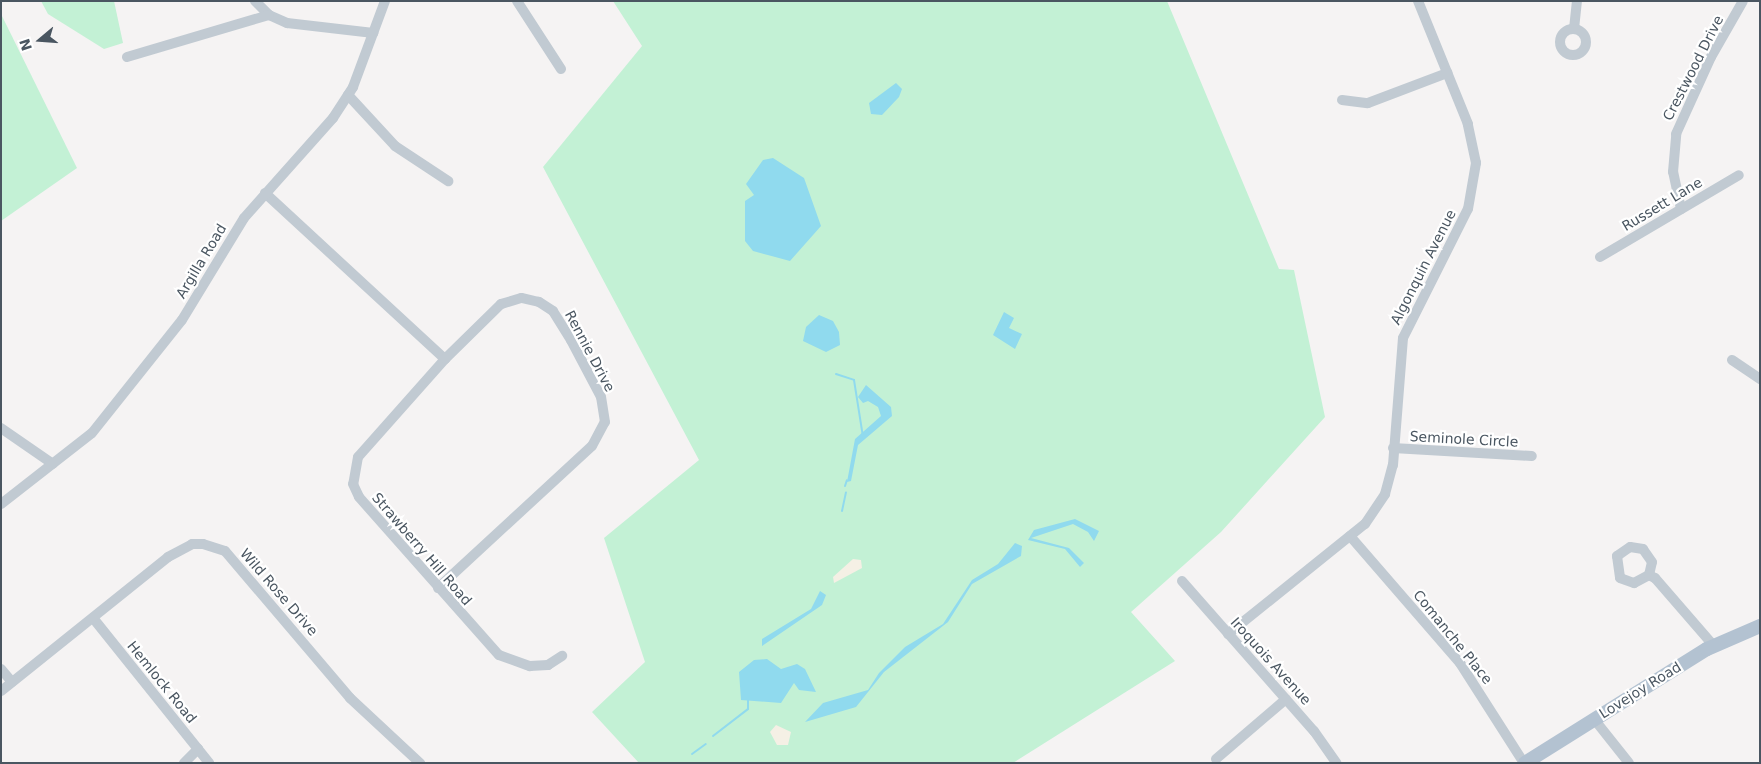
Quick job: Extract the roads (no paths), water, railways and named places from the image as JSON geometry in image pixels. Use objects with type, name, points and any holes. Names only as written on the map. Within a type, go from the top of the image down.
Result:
[{"type":"main road","name":"Lovejoy Road","points":[[1524,763],[1594,718],[1714,646],[1760,626]]},
{"type":"street","points":[[255,1],[269,15],[296,24],[373,33]]},
{"type":"street","name":"Argilla Road","points":[[1,504],[92,432],[148,365],[182,320],[235,230],[348,95],[385,1]]},
{"type":"street","points":[[517,1],[561,69]]},
{"type":"street","name":"Algonquin Avenue","points":[[1228,634],[1365,524],[1385,494],[1394,448],[1403,338],[1458,231],[1474,189],[1474,144],[1418,1]]},
{"type":"street","points":[[1574,29],[1577,1]]},
{"type":"street","name":"Crestwood Drive","points":[[1681,209],[1673,172],[1676,134],[1711,57],[1743,1]]},
{"type":"street","points":[[128,57],[269,15]]},
{"type":"street","points":[[1342,100],[1368,103],[1447,73]]},
{"type":"street","points":[[348,95],[395,146],[448,181]]},
{"type":"street","name":"Russett Lane","points":[[1600,257],[1738,175]]},
{"type":"street","points":[[265,193],[445,359]]},
{"type":"street","name":"Rennie Drive","points":[[438,588],[592,446],[605,422],[601,397],[571,340],[553,311],[539,302],[521,298],[501,304],[445,359]]},
{"type":"street","name":"Strawberry Hill Road","points":[[445,359],[358,457],[353,476],[364,504],[490,647],[510,662],[548,665],[562,656]]},
{"type":"street","points":[[1732,360],[1760,379]]},
{"type":"street","points":[[1,428],[53,464]]},
{"type":"street","name":"Seminole Circle","points":[[1394,448],[1532,456]]},
{"type":"street","name":"Comanche Place","points":[[1350,536],[1460,663],[1524,763]]},
{"type":"street","name":"Wild Rose Drive","points":[[1,691],[180,549],[203,544],[226,551],[350,698],[420,763]]},
{"type":"street","points":[[1650,575],[1714,646]]},
{"type":"street","name":"Iroquois Avenue","points":[[1182,581],[1286,699],[1336,763]]},
{"type":"street","name":"Hemlock Road","points":[[93,618],[209,763]]},
{"type":"street","points":[[1,669],[12,682]]},
{"type":"street","points":[[1216,760],[1286,699]]},
{"type":"street","points":[[1594,718],[1629,763]]},
{"type":"street","points":[[184,763],[198,749]]},
{"type":"water","points":[[896,83],[902,89],[899,97],[882,115],[871,114],[869,103]]},
{"type":"water","points":[[773,158],[804,178],[821,226],[790,261],[753,251],[745,241],[745,201],[754,195],[746,184],[763,160]]},
{"type":"water","points":[[1004,312],[1014,318],[1009,328],[1022,334],[1015,349],[993,335]]},
{"type":"water","points":[[819,315],[833,321],[839,332],[840,345],[826,352],[803,341],[806,327]]},
{"type":"water","points":[[866,385],[891,407],[892,416],[858,445],[851,481],[847,482],[855,439],[881,416],[878,407],[868,401],[863,403],[858,397]]},
{"type":"water","points":[[1075,519],[1099,531],[1094,541],[1088,532],[1073,524],[1031,538],[1069,548],[1084,563],[1080,567],[1065,549],[1028,540],[1034,530]]},
{"type":"water","points":[[1015,543],[1022,546],[1021,556],[972,584],[948,622],[884,672],[856,707],[805,722],[823,703],[868,690],[879,673],[905,647],[943,624],[972,580],[998,564]]},
{"type":"water","points":[[820,591],[826,595],[822,605],[762,646],[762,639],[811,609]]},
{"type":"water","points":[[767,659],[781,669],[797,664],[805,669],[816,692],[799,690],[794,683],[781,703],[741,700],[739,672],[754,660]]},
{"type":"waterway","points":[[836,374],[854,380],[863,437]]},
{"type":"waterway","points":[[845,486],[847,480]]},
{"type":"waterway","points":[[842,511],[846,492]]},
{"type":"waterway","points":[[713,736],[748,709],[748,698]]},
{"type":"waterway","points":[[692,754],[706,744]]}]
